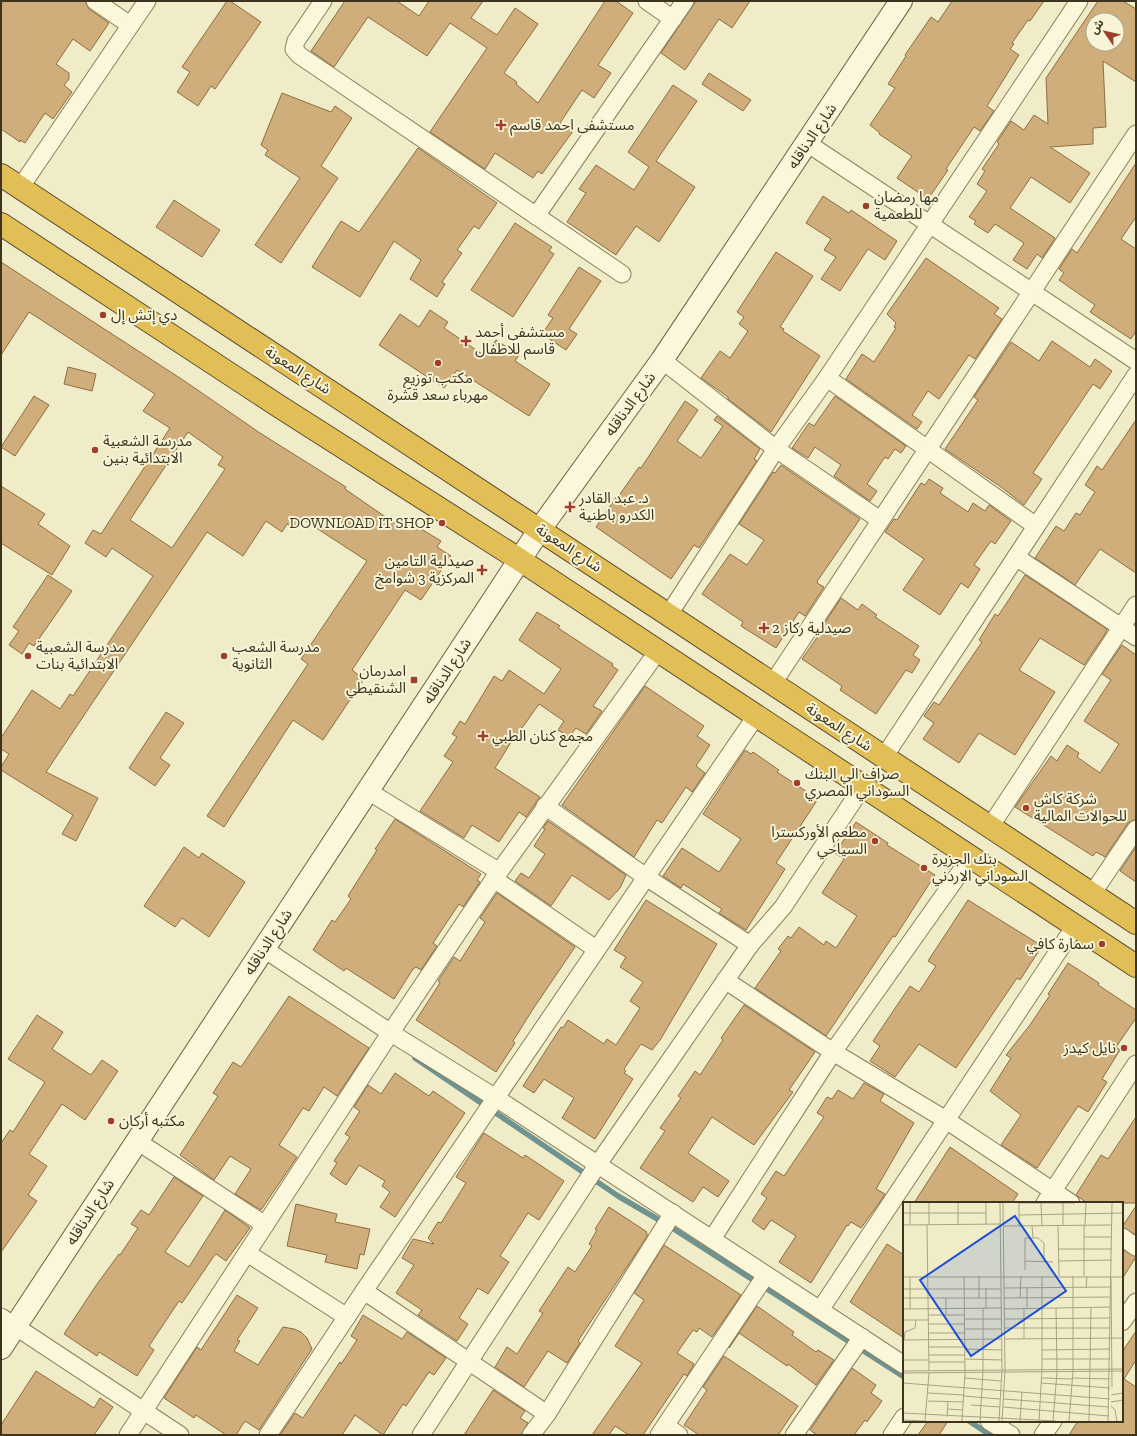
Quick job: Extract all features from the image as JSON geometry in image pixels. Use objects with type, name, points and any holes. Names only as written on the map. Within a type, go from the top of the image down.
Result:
[{"type":"highway","name":"شارع المعونة","points":[[1,175],[1136,923]]},
{"type":"highway","points":[[1,224],[283,409],[520,560],[1136,966]]},
{"type":"street","points":[[95,1],[130,25]]},
{"type":"street","points":[[20,188],[147,1]]},
{"type":"street","points":[[323,1],[296,41],[294,49],[299,55],[622,274]]},
{"type":"street","points":[[647,1],[673,19]]},
{"type":"street","points":[[536,216],[686,1]]},
{"type":"street","name":"شارع الدناقله","points":[[1,1348],[8,1321],[137,1141],[540,529],[662,360],[901,1]]},
{"type":"street","points":[[669,614],[776,449],[827,378],[928,224],[1079,1]]},
{"type":"street","points":[[773,683],[1136,134]]},
{"type":"street","points":[[807,143],[1136,361]]},
{"type":"street","points":[[662,360],[776,449],[880,520]]},
{"type":"street","points":[[884,757],[1136,375]]},
{"type":"street","points":[[827,378],[1036,526]]},
{"type":"street","points":[[1016,557],[1136,637]]},
{"type":"street","points":[[990,827],[1136,605]]},
{"type":"street","points":[[128,1435],[494,878],[658,651]]},
{"type":"street","points":[[268,1435],[596,949],[756,716]]},
{"type":"street","points":[[421,1435],[598,1164],[750,945],[783,907],[863,786]]},
{"type":"street","points":[[368,791],[498,870],[494,878]]},
{"type":"street","points":[[545,806],[646,877],[750,945]]},
{"type":"street","points":[[1092,894],[1136,829]]},
{"type":"street","points":[[712,1239],[833,1052],[971,857]]},
{"type":"street","points":[[494,878],[596,949]]},
{"type":"street","points":[[820,1310],[1075,926]]},
{"type":"street","points":[[264,948],[391,1033],[496,1098],[598,1164],[903,1364]]},
{"type":"street","points":[[725,980],[833,1052],[946,1120],[1049,1197],[1066,1202]]},
{"type":"street","points":[[1049,1197],[1136,1064]]},
{"type":"street","points":[[137,1141],[265,1226]]},
{"type":"street","points":[[531,1435],[547,1414],[673,1213]]},
{"type":"street","points":[[1123,1238],[1136,1246]]},
{"type":"street","points":[[247,1253],[347,1317]]},
{"type":"street","points":[[668,1432],[766,1275]]},
{"type":"street","points":[[364,1291],[547,1414]]},
{"type":"street","points":[[1123,1321],[1136,1302]]},
{"type":"street","points":[[8,1321],[180,1435]]},
{"type":"street","points":[[794,1435],[862,1338]]},
{"type":"street","points":[[892,1435],[903,1418]]},
{"type":"street","points":[[990,1422],[1010,1435]]},
{"type":"street","points":[[1043,1435],[1052,1422]]},
{"type":"building","points":[[1,1],[85,1],[89,9],[109,23],[90,51],[73,39],[56,64],[69,73],[69,79],[64,85],[72,92],[53,119],[45,113],[25,143],[20,140],[20,142],[1,129]]},
{"type":"building","points":[[227,1],[230,1],[261,22],[215,89],[211,86],[198,106],[177,92],[190,72],[182,67]]},
{"type":"building","points":[[345,1],[397,1],[419,16],[429,1],[483,1],[471,18],[497,35],[515,8],[538,24],[504,73],[517,82],[516,84],[538,103],[605,1],[616,1],[633,13],[598,65],[611,73],[594,98],[582,90],[560,123],[573,131],[542,174],[538,171],[533,178],[495,153],[485,169],[430,132],[487,48],[450,23],[427,56],[368,17],[334,67],[311,51]]},
{"type":"building","points":[[696,1],[750,1],[732,28],[719,19],[685,70],[661,53]]},
{"type":"building","points":[[952,1],[1044,1],[1030,21],[1028,20],[1012,43],[1014,44],[1010,49],[1019,55],[987,106],[994,111],[980,131],[974,127],[946,169],[948,170],[928,199],[897,178],[912,156],[879,134],[880,133],[870,125],[895,88],[888,84],[906,56],[905,55],[931,17],[938,22]]},
{"type":"building","points":[[1098,1],[1123,1],[1136,9],[1136,82],[1103,61],[1106,127],[1093,128],[1093,144],[1050,147],[1090,173],[1070,203],[1031,177],[1010,208],[1055,238],[1042,258],[1037,254],[1027,269],[1013,260],[1024,243],[995,224],[988,233],[974,224],[976,221],[969,217],[987,191],[977,184],[985,171],[982,169],[999,144],[997,142],[1011,121],[1024,130],[1034,115],[1048,124],[1046,78],[1085,20],[1085,52],[1125,52],[1125,12],[1091,12]]},
{"type":"building","points":[[709,73],[751,100],[743,111],[702,84]]},
{"type":"building","points":[[673,85],[697,101],[656,161],[695,187],[659,242],[636,226],[616,255],[567,222],[586,193],[579,189],[596,165],[634,190],[649,167],[628,152]]},
{"type":"building","points":[[282,93],[331,112],[335,106],[352,118],[321,166],[338,178],[281,263],[255,245],[300,178],[265,155],[268,150],[261,145]]},
{"type":"building","points":[[418,148],[497,203],[479,229],[474,226],[457,250],[462,253],[442,282],[445,284],[437,297],[410,279],[421,260],[394,241],[360,297],[312,267],[341,221],[359,232]]},
{"type":"building","points":[[1136,163],[1136,217],[1121,239],[1136,249],[1136,331],[1131,339],[1090,312],[1095,305],[1059,280],[1064,273],[1059,269],[1072,249],[1077,253]]},
{"type":"building","points":[[823,196],[849,213],[851,210],[897,241],[885,260],[868,249],[840,291],[821,279],[836,257],[824,250],[831,239],[806,223]]},
{"type":"building","points":[[174,200],[220,230],[202,257],[156,227]]},
{"type":"building","points":[[515,223],[552,247],[549,251],[554,254],[513,317],[471,290]]},
{"type":"building","points":[[776,252],[813,276],[780,327],[784,329],[783,331],[820,356],[771,432],[728,399],[728,397],[701,378],[720,351],[730,358],[748,331],[739,324],[744,317],[737,312]]},
{"type":"building","points":[[926,258],[999,308],[994,314],[1002,319],[975,359],[969,355],[939,399],[928,391],[912,415],[922,422],[917,429],[846,379],[862,354],[874,362],[896,328],[894,327],[896,323],[887,314]]},
{"type":"building","points":[[1,262],[183,380],[260,433],[346,487],[345,489],[403,529],[408,521],[441,541],[437,547],[451,556],[421,600],[405,590],[352,670],[364,679],[323,740],[293,720],[224,827],[207,816],[308,664],[301,659],[367,561],[304,520],[299,527],[292,523],[291,526],[287,524],[282,532],[266,521],[243,556],[207,532],[46,772],[98,798],[76,841],[62,834],[73,815],[1,770],[1,767],[9,754],[1,749],[1,738],[32,690],[60,709],[70,694],[73,696],[153,576],[112,548],[106,557],[85,543],[93,530],[101,534],[170,428],[143,411],[155,394],[29,312],[1,355]],"holes":[[[188,432],[223,457],[218,465],[225,469],[172,548],[130,520]]]},
{"type":"building","points":[[579,267],[601,281],[569,329],[577,334],[566,350],[542,334],[553,318],[548,315]]},
{"type":"building","points":[[430,310],[448,322],[444,328],[485,356],[496,340],[519,355],[515,361],[550,384],[529,416],[457,370],[444,388],[379,345],[400,314],[419,327]]},
{"type":"building","points":[[1052,341],[1090,367],[1095,359],[1112,371],[1100,389],[1093,384],[1033,473],[1042,479],[1024,505],[1001,487],[945,449],[978,400],[974,397],[1011,342],[1039,361]]},
{"type":"building","points":[[68,367],[96,374],[92,391],[64,384]]},
{"type":"building","points":[[34,396],[49,405],[15,456],[1,447]]},
{"type":"building","points":[[835,396],[906,446],[901,453],[895,449],[888,459],[885,457],[867,484],[877,491],[870,501],[834,476],[841,465],[815,447],[808,458],[792,448],[809,423],[814,426]]},
{"type":"building","points":[[685,401],[698,410],[677,441],[701,458],[723,426],[714,420],[717,416],[760,449],[754,459],[757,461],[699,548],[694,545],[671,579],[596,527],[639,467],[641,468]]},
{"type":"building","points":[[1136,420],[1136,573],[1100,549],[1075,585],[1035,558],[1056,526],[1064,531],[1076,513],[1080,515],[1095,492],[1085,485],[1097,466],[1102,470]]},
{"type":"building","points":[[781,465],[860,519],[818,580],[817,583],[824,587],[805,616],[799,612],[776,648],[741,626],[743,622],[702,594],[730,554],[747,565],[764,540],[739,524],[773,472],[775,473]]},
{"type":"building","points":[[929,479],[943,488],[940,493],[968,512],[973,503],[985,511],[989,505],[1011,521],[995,544],[991,541],[974,565],[980,569],[968,588],[961,583],[940,615],[903,590],[924,559],[885,532],[894,519],[897,520],[921,483],[925,485]]},
{"type":"building","points":[[1,486],[45,514],[38,524],[70,546],[52,575],[1,543]]},
{"type":"building","points":[[48,575],[72,591],[34,646],[29,643],[22,654],[9,645],[19,631],[13,627]]},
{"type":"building","points":[[1025,575],[1107,629],[1084,665],[1040,638],[1019,670],[1055,692],[1015,755],[979,733],[959,763],[923,739],[934,723],[924,716],[934,702],[939,705],[982,642],[979,640],[995,614],[998,616]]},
{"type":"building","points":[[841,598],[858,610],[862,604],[877,615],[875,617],[919,646],[913,655],[920,660],[912,673],[906,670],[876,714],[840,690],[842,686],[802,659],[823,629],[822,627]]},
{"type":"building","points":[[537,612],[560,626],[558,628],[613,664],[612,666],[618,670],[593,706],[602,711],[586,734],[576,728],[569,737],[558,730],[564,721],[539,704],[517,735],[516,734],[495,768],[540,797],[526,817],[519,812],[499,842],[472,825],[464,838],[420,811],[453,762],[444,756],[457,737],[452,734],[460,721],[465,724],[494,676],[502,681],[509,670],[544,694],[561,669],[519,640]]},
{"type":"building","points":[[1122,645],[1136,655],[1136,819],[1128,823],[1105,857],[1096,852],[1093,856],[1015,807],[1051,756],[1057,761],[1067,745],[1079,753],[1077,757],[1100,773],[1119,744],[1084,721],[1111,680],[1102,674]]},
{"type":"building","points":[[645,686],[704,726],[697,736],[710,745],[696,766],[705,773],[692,792],[686,787],[662,823],[657,820],[634,857],[562,805]]},
{"type":"building","points":[[166,712],[184,723],[160,758],[170,765],[155,786],[129,768]]},
{"type":"building","points":[[745,750],[751,754],[753,752],[779,770],[777,772],[818,799],[776,863],[785,869],[746,930],[719,913],[722,909],[683,884],[681,888],[663,876],[682,848],[719,872],[741,839],[703,814]]},
{"type":"building","points":[[395,819],[481,874],[477,880],[480,882],[463,907],[459,904],[433,943],[437,946],[421,970],[416,967],[413,969],[394,999],[346,968],[344,971],[313,950],[332,920],[335,922],[351,899],[348,896],[377,850],[375,849]]},
{"type":"building","points":[[548,821],[626,875],[620,888],[609,900],[572,875],[551,906],[515,881],[521,873],[529,878],[545,854],[534,846],[545,829],[543,828]]},
{"type":"building","points":[[856,822],[888,843],[887,845],[935,875],[895,937],[893,936],[826,1036],[755,988],[781,951],[778,949],[788,936],[791,938],[799,927],[824,945],[826,941],[836,948],[857,916],[822,893],[844,859],[835,853]]},
{"type":"building","points":[[184,847],[199,858],[202,853],[245,882],[209,937],[182,918],[175,927],[144,906]]},
{"type":"building","points":[[1136,847],[1136,882],[1120,871]]},
{"type":"building","points":[[497,893],[575,947],[533,1009],[513,1041],[515,1043],[496,1072],[416,1020],[440,983],[438,981],[454,957],[460,961],[485,922],[480,918]]},
{"type":"building","points":[[646,900],[717,944],[660,1040],[652,1050],[641,1044],[624,1069],[626,1071],[624,1073],[633,1079],[595,1139],[562,1118],[574,1098],[544,1079],[534,1093],[523,1086],[561,1027],[563,1028],[568,1020],[604,1044],[607,1039],[616,1045],[640,1008],[630,1001],[643,982],[620,967],[626,957],[614,950]]},
{"type":"building","points":[[968,900],[1042,946],[1020,980],[1017,978],[956,1068],[919,1044],[895,1077],[870,1061],[880,1046],[873,1041],[910,986],[919,992],[936,966],[928,961]]},
{"type":"building","points":[[1068,963],[1136,1010],[1136,1018],[1116,1047],[1120,1050],[1102,1079],[1107,1082],[1088,1112],[1078,1106],[1037,1168],[1001,1145],[1021,1115],[990,1091],[1011,1058],[1006,1055],[1030,1025],[1050,995],[1048,994]]},
{"type":"building","points":[[289,996],[369,1048],[337,1096],[324,1087],[309,1111],[303,1108],[279,1145],[297,1157],[261,1210],[235,1194],[251,1169],[230,1156],[214,1180],[180,1155],[218,1096],[213,1093],[233,1062],[241,1067]]},
{"type":"building","points":[[744,1005],[815,1052],[789,1090],[793,1092],[754,1145],[712,1117],[688,1153],[729,1181],[718,1197],[703,1187],[693,1202],[640,1168],[665,1131],[660,1128],[681,1098],[678,1096],[695,1071],[700,1075],[723,1040],[721,1038]]},
{"type":"building","points":[[37,1015],[63,1032],[52,1049],[91,1075],[102,1060],[118,1071],[85,1120],[62,1104],[29,1154],[47,1166],[28,1195],[37,1201],[1,1252],[1,1143],[10,1130],[13,1132],[45,1082],[8,1059]]},
{"type":"building","points":[[395,1073],[429,1096],[433,1091],[465,1113],[395,1217],[380,1207],[390,1192],[382,1186],[385,1181],[359,1165],[346,1185],[330,1174],[337,1163],[334,1161],[350,1137],[345,1134],[360,1111],[354,1107],[368,1085],[381,1094]]},
{"type":"building","points":[[864,1083],[884,1094],[880,1101],[914,1123],[876,1189],[885,1194],[861,1228],[851,1222],[848,1226],[847,1225],[811,1283],[779,1262],[796,1236],[771,1220],[764,1230],[752,1221],[767,1198],[761,1194],[776,1171],[784,1176],[824,1117],[817,1113],[827,1097],[832,1099],[838,1090],[853,1099]]},
{"type":"building","points":[[1136,1117],[1136,1203],[1086,1202],[1076,1195],[1101,1155],[1108,1159]]},
{"type":"building","points":[[484,1133],[523,1158],[525,1155],[564,1181],[539,1220],[528,1213],[500,1256],[509,1262],[488,1294],[478,1288],[459,1318],[468,1324],[457,1341],[418,1315],[422,1310],[396,1293],[414,1265],[402,1258],[413,1239],[434,1244],[428,1238],[438,1222],[441,1223],[466,1183],[456,1177]]},
{"type":"building","points":[[950,1147],[1018,1194],[1013,1202],[915,1202]]},
{"type":"building","points":[[174,1177],[203,1196],[165,1252],[189,1267],[225,1210],[250,1228],[226,1261],[216,1254],[214,1256],[182,1303],[179,1301],[149,1346],[154,1350],[137,1376],[99,1352],[97,1356],[64,1334],[95,1287],[119,1254],[120,1255],[138,1228],[131,1224],[141,1210],[149,1215]]},
{"type":"building","points":[[296,1204],[337,1214],[335,1222],[370,1229],[364,1255],[360,1254],[357,1269],[325,1262],[327,1255],[287,1246]]},
{"type":"building","points":[[1136,1206],[1136,1235],[1123,1228]]},
{"type":"building","points":[[609,1207],[647,1232],[646,1234],[648,1235],[578,1341],[580,1343],[567,1363],[548,1351],[524,1387],[495,1367],[507,1347],[517,1354],[543,1313],[539,1311],[568,1267],[575,1272],[592,1246],[589,1244],[597,1230],[595,1229]]},
{"type":"building","points":[[887,1244],[903,1254],[903,1337],[850,1302]]},
{"type":"building","points":[[664,1245],[741,1295],[712,1337],[699,1328],[697,1332],[693,1330],[677,1353],[694,1364],[687,1376],[684,1374],[643,1435],[629,1435],[615,1426],[609,1435],[592,1435],[642,1363],[615,1346],[644,1300],[634,1293]]},
{"type":"building","points":[[1123,1250],[1136,1257],[1123,1277]]},
{"type":"building","points":[[237,1295],[258,1308],[237,1340],[240,1341],[234,1351],[258,1365],[283,1327],[301,1332],[307,1338],[312,1349],[259,1430],[245,1421],[236,1435],[226,1435],[196,1415],[194,1418],[164,1398],[197,1347],[201,1350]]},
{"type":"building","points":[[757,1306],[794,1332],[792,1335],[816,1352],[818,1350],[834,1360],[816,1385],[788,1364],[787,1366],[739,1333]]},
{"type":"building","points":[[363,1315],[402,1339],[407,1332],[446,1358],[434,1375],[429,1372],[406,1406],[403,1404],[383,1435],[355,1415],[342,1435],[280,1435],[295,1413],[303,1418],[340,1362],[341,1364],[357,1340],[351,1336]]},
{"type":"building","points":[[1136,1331],[1136,1360],[1124,1379],[1136,1387],[1136,1435],[1069,1435],[1077,1422],[1123,1422],[1123,1350]]},
{"type":"building","points":[[724,1356],[798,1406],[778,1435],[699,1435],[684,1425],[707,1390],[703,1387]]},
{"type":"building","points":[[852,1368],[876,1385],[871,1393],[882,1401],[867,1422],[865,1420],[854,1435],[817,1435],[810,1430]]},
{"type":"building","points":[[36,1371],[94,1408],[100,1398],[113,1407],[94,1435],[1,1435],[1,1425]]},
{"type":"building","points":[[493,1390],[525,1411],[520,1418],[528,1423],[521,1435],[464,1435]]},
{"type":"building","points":[[927,1422],[947,1422],[939,1435],[918,1435]]},
{"type":"waterway","points":[[415,1058],[618,1196],[666,1224],[903,1376]]},
{"type":"waterway","points":[[970,1422],[990,1435]]},
{"type":"place","name":"مستشفى احمد قاسم","points":[[501,125]]},
{"type":"place","name":"مها رمضان للطعمية","points":[[866,206]]},
{"type":"place","name":"دي إتش إل","points":[[103,315]]},
{"type":"place","name":"مستشفى أحمد قاسم للاطفال","points":[[466,341]]},
{"type":"place","name":"مكتب توزيع مهرباء سعد قشرة","points":[[438,363]]},
{"type":"place","name":"مدرسة الشعبية الابتدائية بنين","points":[[95,450]]},
{"type":"place","name":"د. عبد القادر الكدرو باطنية","points":[[570,507]]},
{"type":"place","name":"DOWNLOAD IT SHOP","points":[[442,523]]},
{"type":"place","name":"صيدلية التامين المركزية 3 شوامخ","points":[[482,570]]},
{"type":"place","name":"صيدلية ركاز 2","points":[[764,628]]},
{"type":"place","name":"مدرسة الشعبية الابتدائية بنات","points":[[28,656]]},
{"type":"place","name":"مدرسة الشعب الثانوية","points":[[224,656]]},
{"type":"place","name":"امدرمان الشنقيطي","points":[[414,680]]},
{"type":"place","name":"مجمع كنان الطبي","points":[[483,736]]},
{"type":"place","name":"صراف الي البنك السوداني المصري","points":[[797,783]]},
{"type":"place","name":"شركة كاش للحوالات المالية","points":[[1026,808]]},
{"type":"place","name":"مطعم الأوركسترا السياحي","points":[[875,841]]},
{"type":"place","name":"بنك الجزيرة السوداني الاردني","points":[[924,868]]},
{"type":"place","name":"سمارة كافي","points":[[1102,944]]},
{"type":"place","name":"نايل كيدز","points":[[1124,1048]]},
{"type":"place","name":"مكتبه أركان","points":[[111,1121]]}]
